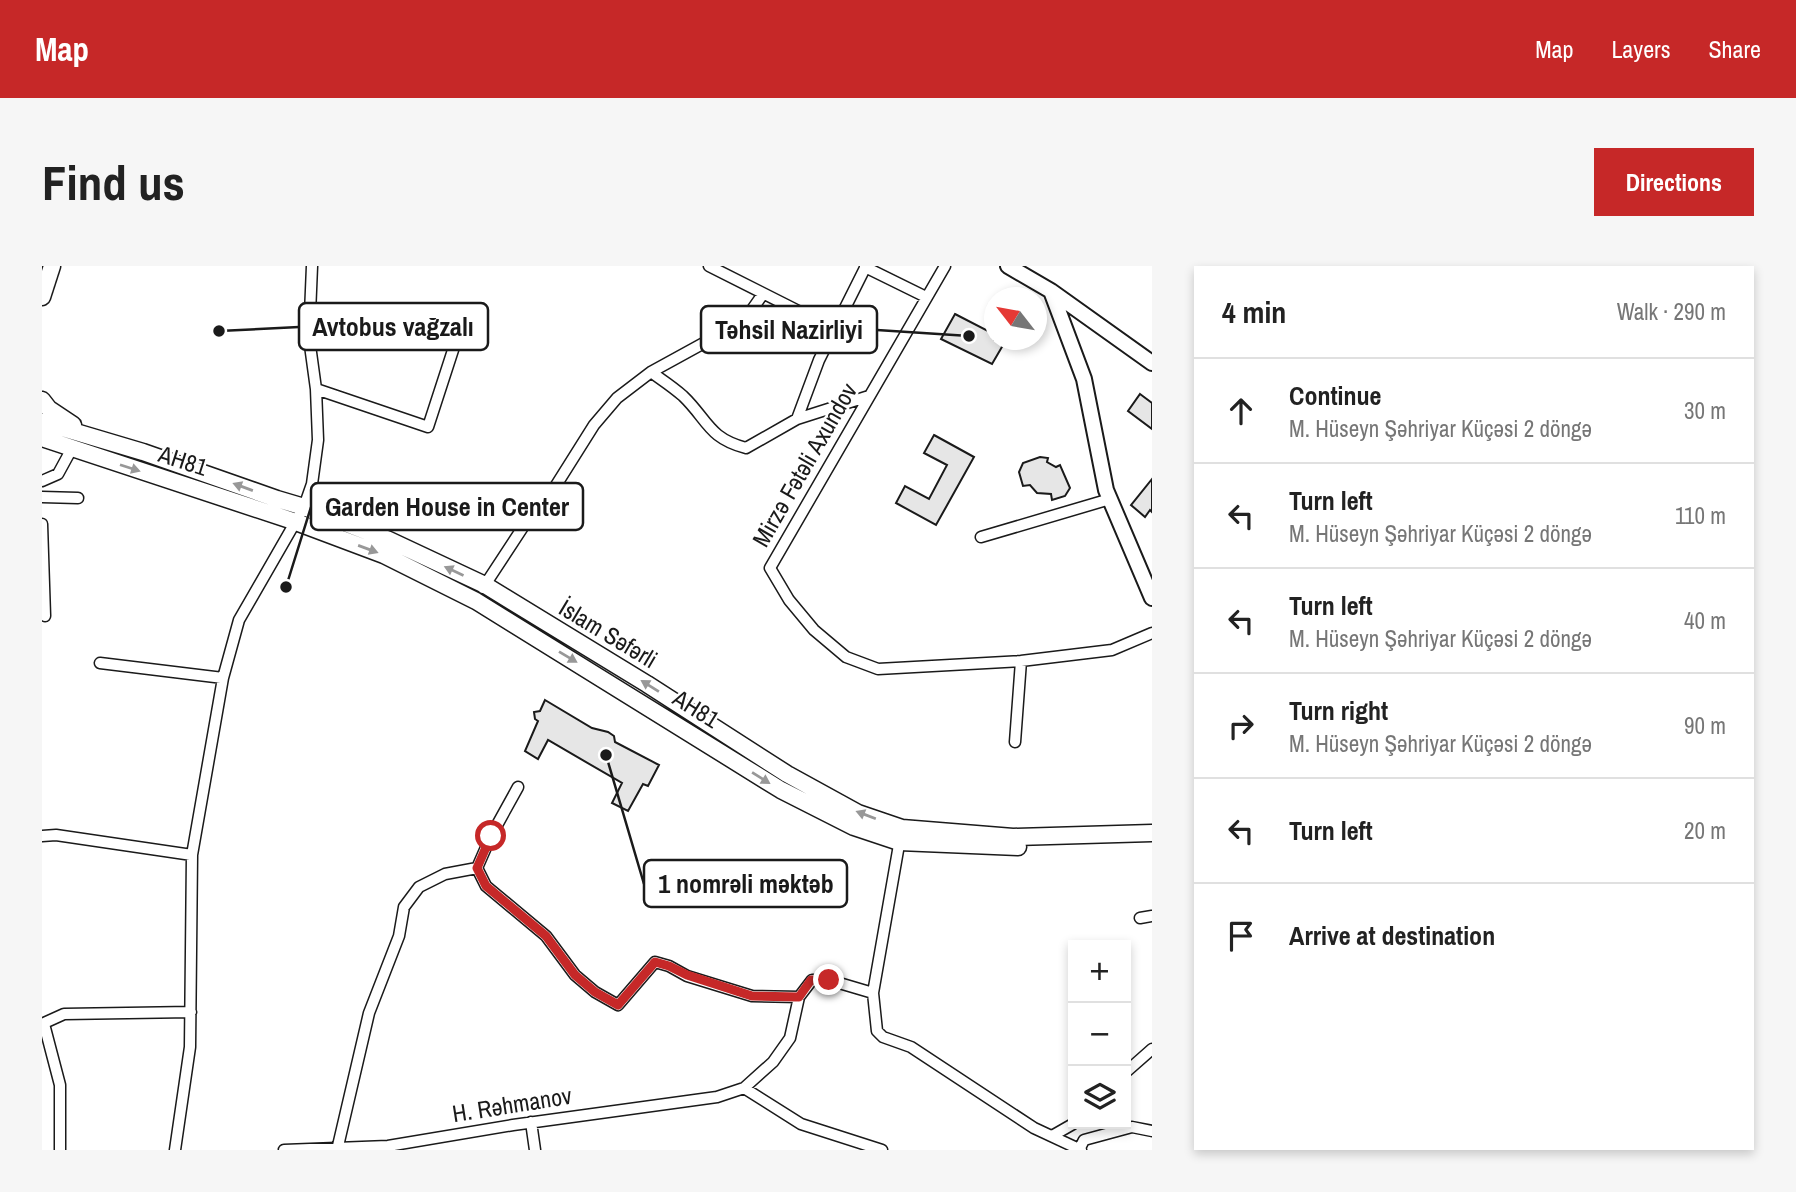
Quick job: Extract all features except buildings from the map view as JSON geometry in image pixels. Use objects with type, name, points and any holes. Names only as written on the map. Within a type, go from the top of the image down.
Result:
[{"type":"main road","points":[[42,297],[52,266]]},
{"type":"main road","points":[[1010,266],[1051,291],[1152,363]]},
{"type":"main road","points":[[1051,291],[1084,379],[1106,489],[1152,598]]},
{"type":"main road","points":[[42,400],[49,410],[64,421],[97,438]]},
{"type":"main road","name":"İslam Səfərli","points":[[42,422],[144,452],[304,506],[389,540],[485,585],[787,774],[901,835],[1152,833]]},
{"type":"main road","name":"AH81","points":[[42,438],[296,522],[384,555],[476,601],[781,790],[854,827],[901,835],[1016,847],[1152,844]]},
{"type":"main road","points":[[42,451],[87,454]]},
{"type":"street","points":[[175,1150],[190,1047],[192,855],[223,678],[239,620],[296,522],[312,484],[318,440],[316,389],[309,338],[312,266]]},
{"type":"street","points":[[709,266],[727,270],[763,294],[834,329]]},
{"type":"street","points":[[797,419],[818,360],[865,266],[926,298]]},
{"type":"street","name":"Mirzə Fətəli Axundov","points":[[945,266],[770,568],[789,600],[814,630],[846,657],[878,669],[1021,661],[1112,650],[1152,633]]},
{"type":"street","points":[[476,601],[525,524],[555,487],[594,425],[617,398],[652,372],[744,321],[763,294]]},
{"type":"street","points":[[316,389],[428,427],[454,347]]},
{"type":"street","points":[[652,372],[683,396],[716,436],[746,448],[797,419],[869,396]]},
{"type":"street","points":[[42,481],[58,474],[70,452]]},
{"type":"street","points":[[42,497],[78,498]]},
{"type":"street","points":[[981,537],[1110,499]]},
{"type":"street","points":[[42,524],[45,616]]},
{"type":"street","points":[[1015,743],[1021,661]]},
{"type":"street","points":[[100,663],[223,678]]},
{"type":"street","points":[[477,868],[518,787]]},
{"type":"street","points":[[42,836],[56,835],[192,855]]},
{"type":"street","points":[[901,835],[873,993],[877,1031],[883,1037],[911,1047],[1034,1128],[1080,1150],[1084,1140],[1132,1127],[1152,1131]]},
{"type":"street","points":[[477,868],[486,886],[546,936],[575,975],[595,992],[618,1005],[655,962],[752,996],[799,997]]},
{"type":"street","points":[[338,1146],[369,1013],[399,936],[404,906],[419,887],[445,874],[477,868]]},
{"type":"street","points":[[1140,918],[1152,916]]},
{"type":"street","points":[[873,993],[829,980],[811,980],[799,997],[790,1038],[773,1062],[744,1088],[801,1124],[883,1150]]},
{"type":"street","points":[[60,1150],[60,1085],[43,1024],[64,1014],[191,1012]]},
{"type":"street","points":[[1131,1068],[1152,1049]]},
{"type":"street","name":"H. Rəhmanov","points":[[284,1150],[426,1145],[531,1122],[717,1097],[744,1088]]},
{"type":"street","points":[[531,1122],[535,1150]]},
{"type":"street","points":[[1052,1136],[1068,1127]]},
{"type":"place","name":"Avtobus vağzalı","points":[[219,331]]},
{"type":"place","name":"Təhsil Nazirliyi","points":[[969,336]]},
{"type":"place","name":"Garden House in Center","points":[[286,587]]},
{"type":"place","name":"1 nomrəli məktəb","points":[[606,755]]},
{"type":"route","points":[[491,836],[477,868],[486,886],[546,936],[575,975],[595,992],[618,1005],[655,962],[752,996],[799,997],[811,980],[829,980]]}]
